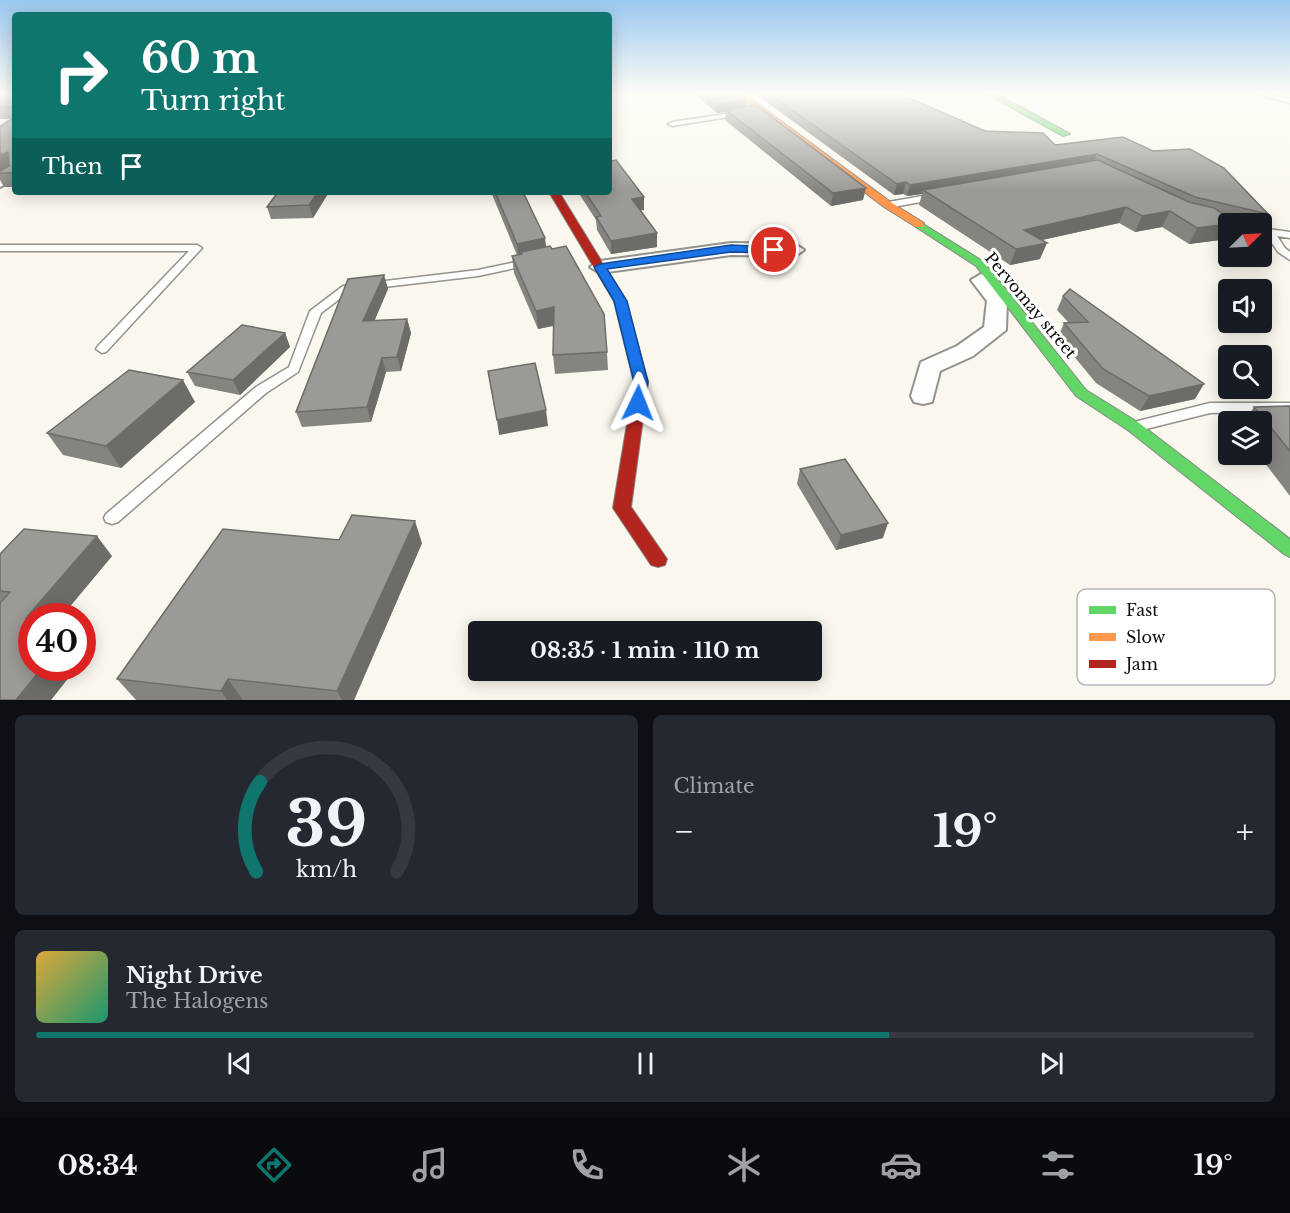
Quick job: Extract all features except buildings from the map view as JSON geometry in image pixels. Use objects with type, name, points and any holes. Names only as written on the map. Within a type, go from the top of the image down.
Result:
[{"type":"street","name":"Pervomay street","points":[[783,126],[888,205],[980,264],[1082,393],[1134,427],[1290,549]]},
{"type":"street","points":[[1050,126],[1066,134]]},
{"type":"street","points":[[556,195],[584,251],[600,267],[620,301],[641,382],[622,508],[658,559]]},
{"type":"street","points":[[888,205],[970,266],[997,302],[995,330],[965,351],[929,367],[923,396]]},
{"type":"street","points":[[600,267],[731,249],[795,250]]},
{"type":"lane","points":[[888,205],[945,195]]},
{"type":"lane","points":[[1272,233],[1290,235]]},
{"type":"lane","points":[[1272,239],[1290,257]]},
{"type":"lane","points":[[0,248],[197,248],[102,349]]},
{"type":"lane","points":[[112,518],[261,390],[294,369],[316,311],[347,288],[478,273],[545,259]]},
{"type":"lane","points":[[1134,427],[1210,408],[1290,407]]},
{"type":"traffic: fast","points":[[1050,126],[1066,134]]},
{"type":"traffic: fast","points":[[920,225],[980,264],[1081,393],[1134,427],[1290,549]]},
{"type":"traffic: slow","points":[[782,126],[888,205],[920,225]]},
{"type":"traffic: jam","points":[[556,195],[620,301],[641,382],[622,508],[658,559]]},
{"type":"route","points":[[638,403],[641,382],[620,301],[600,267],[731,249],[774,250]]}]
